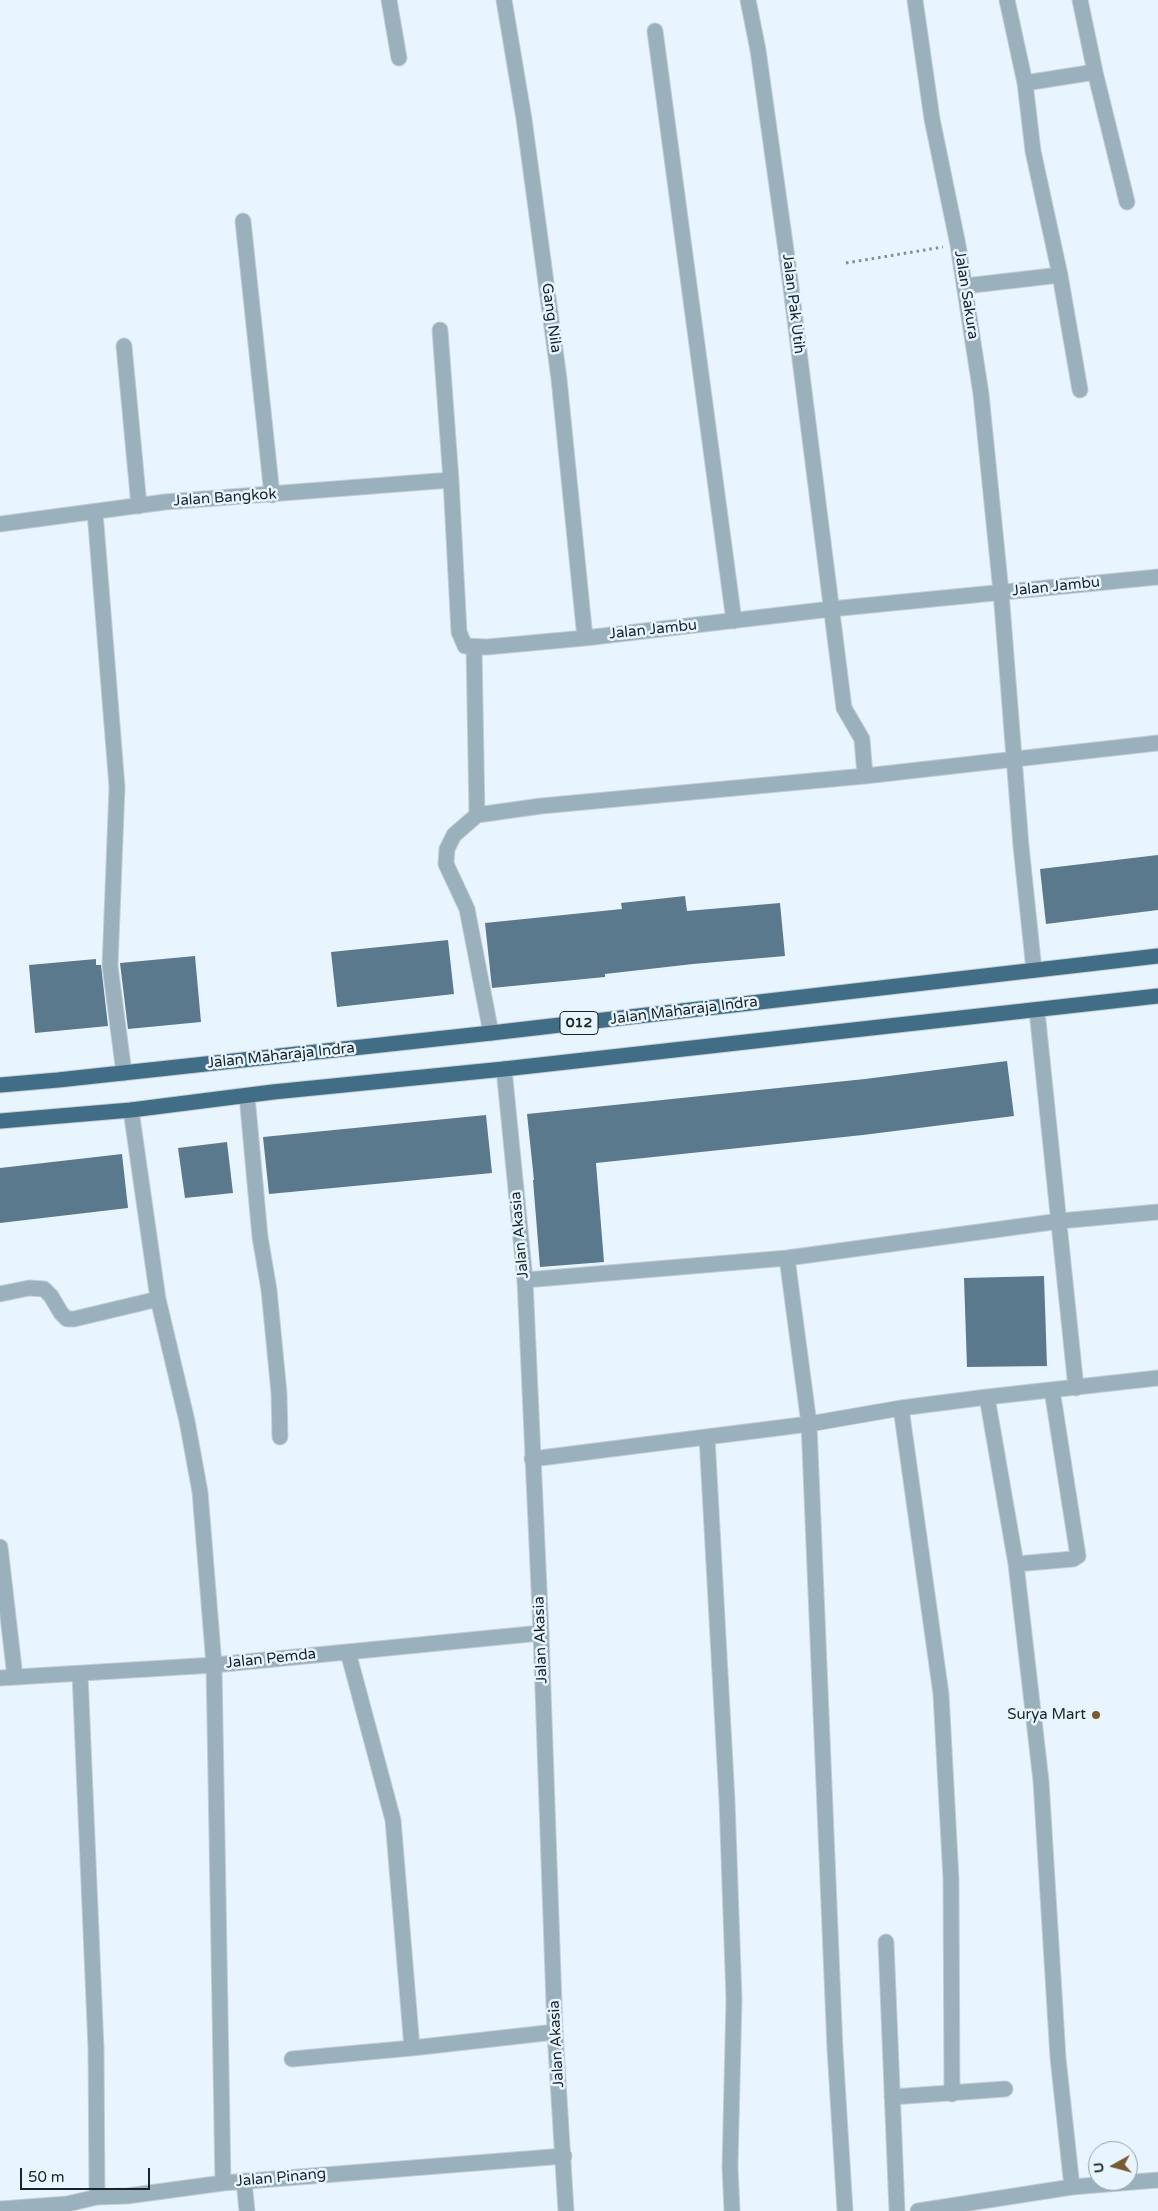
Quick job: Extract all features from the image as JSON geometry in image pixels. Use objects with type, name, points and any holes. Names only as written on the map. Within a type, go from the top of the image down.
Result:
[{"type":"highway","name":"Jalan Maharaja Indra","points":[[0,1085],[491,1033],[1158,956]]},
{"type":"highway","points":[[0,1121],[131,1110],[1037,1011],[1158,996]]},
{"type":"street","points":[[389,0],[399,58]]},
{"type":"street","name":"Gang Nila","points":[[504,0],[524,120],[559,379],[585,638]]},
{"type":"street","name":"Jalan Pak Utih","points":[[748,0],[758,50],[789,272],[844,708],[862,739],[865,776]]},
{"type":"street","name":"Jalan Sakura","points":[[915,0],[932,119],[958,245],[981,394],[1001,592],[1014,760],[1034,970]]},
{"type":"street","points":[[1007,0],[1025,83],[1033,151],[1060,275],[1080,390]]},
{"type":"street","points":[[1080,0],[1095,72],[1128,202]]},
{"type":"street","points":[[655,31],[734,621]]},
{"type":"street","points":[[1025,83],[1095,72]]},
{"type":"street","points":[[243,221],[272,495]]},
{"type":"street","points":[[965,286],[1060,275]]},
{"type":"street","points":[[440,330],[451,480],[459,632],[465,646],[474,648],[480,814]]},
{"type":"street","points":[[124,346],[138,506]]},
{"type":"street","name":"Jalan Bangkok","points":[[0,524],[138,506],[451,480]]},
{"type":"street","points":[[95,512],[117,787],[110,966],[124,1073]]},
{"type":"street","name":"Jalan Jambu","points":[[474,648],[585,638],[831,608],[1158,577]]},
{"type":"street","points":[[491,1033],[467,909],[446,864],[447,849],[454,835],[480,814],[551,805],[865,776],[1158,743]]},
{"type":"street","points":[[1037,1011],[1076,1388]]},
{"type":"street","name":"Jalan Akasia","points":[[504,1069],[525,1280],[541,1633],[555,2032],[566,2211]]},
{"type":"street","points":[[247,1096],[260,1237],[269,1290],[279,1393],[280,1438]]},
{"type":"street","points":[[131,1110],[158,1299],[188,1421],[200,1492],[214,1665],[223,2183]]},
{"type":"street","points":[[525,1280],[787,1258],[1060,1221],[1158,1212]]},
{"type":"street","points":[[787,1258],[808,1424],[834,2039],[845,2211]]},
{"type":"street","points":[[0,1294],[29,1288],[44,1289],[67,1319],[74,1319],[158,1299]]},
{"type":"street","points":[[532,1459],[808,1424],[900,1408],[1158,1378]]},
{"type":"street","points":[[1016,1564],[1074,1559],[1078,1556],[1052,1390]]},
{"type":"street","points":[[987,1397],[1016,1564],[1041,1781],[1058,2058],[1072,2188]]},
{"type":"street","points":[[900,1408],[941,1694],[951,1879],[952,2094]]},
{"type":"street","points":[[707,1437],[727,1800],[734,1999],[730,2167],[732,2211]]},
{"type":"street","points":[[0,1547],[8,1677]]},
{"type":"street","name":"Jalan Pemda","points":[[8,1677],[214,1665],[541,1633]]},
{"type":"street","points":[[348,1652],[393,1820],[412,2048]]},
{"type":"street","points":[[80,1674],[96,2048],[97,2198]]},
{"type":"street","points":[[886,1942],[897,2211]]},
{"type":"street","points":[[292,2059],[555,2032]]},
{"type":"street","points":[[892,2097],[1005,2089]]},
{"type":"street","name":"Jalan Pinang","points":[[0,2209],[67,2207],[97,2198],[128,2204],[223,2183],[564,2156]]},
{"type":"street","points":[[918,2211],[1013,2205],[1072,2188],[1158,2180]]},
{"type":"street","points":[[244,2181],[247,2211]]},
{"type":"path","points":[[846,263],[958,245]]},
{"type":"building","points":[[1158,855],[1158,910],[1046,924],[1040,869]]},
{"type":"building","points":[[685,896],[687,911],[780,903],[785,956],[693,964],[605,974],[605,977],[492,988],[485,923],[622,909],[621,903]]},
{"type":"building","points":[[448,940],[454,994],[337,1007],[331,952]]},
{"type":"building","points":[[195,956],[201,1022],[128,1029],[120,963]]},
{"type":"building","points":[[96,959],[96,965],[101,965],[108,1026],[35,1033],[29,965]]},
{"type":"building","points":[[1007,1061],[1014,1116],[863,1135],[596,1163],[604,1262],[540,1267],[527,1114],[865,1079]]},
{"type":"building","points":[[486,1115],[492,1173],[269,1194],[263,1137]]},
{"type":"building","points":[[227,1142],[233,1193],[185,1198],[178,1148]]},
{"type":"building","points":[[122,1154],[128,1208],[0,1223],[0,1168]]},
{"type":"building","points":[[1044,1276],[1047,1366],[967,1367],[964,1278]]},
{"type":"place","name":"Surya Mart","points":[[1096,1715]]}]
